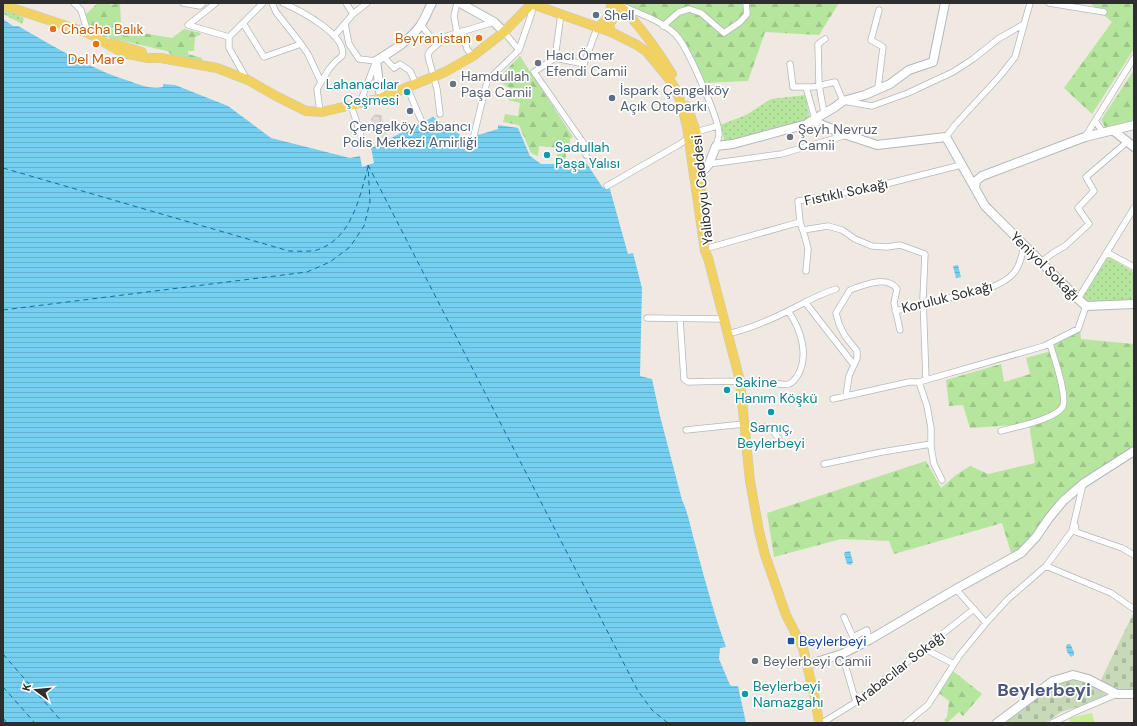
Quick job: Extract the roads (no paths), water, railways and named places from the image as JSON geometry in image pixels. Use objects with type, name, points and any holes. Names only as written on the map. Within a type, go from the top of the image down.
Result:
[{"type":"main road","points":[[3,5],[167,59],[217,68],[248,80],[306,111],[320,112],[356,105],[381,98],[445,72],[473,56],[504,32],[532,3]]},
{"type":"main road","name":"Yalıboyu Caddesi","points":[[532,3],[596,28],[611,32],[637,45],[647,52],[676,90],[692,134],[705,251],[740,381],[743,411],[747,426],[764,534],[769,555],[769,564],[786,616],[800,641],[807,665],[819,723]]},
{"type":"main road","points":[[596,28],[607,18],[615,4]]},
{"type":"main road","name":"Yalıboyu Caddesi","points":[[615,4],[626,12],[641,28],[652,43],[672,74],[685,101],[702,172],[701,190],[708,258]]},
{"type":"main road","points":[[611,32],[609,24],[614,16],[626,12]]},
{"type":"main road","points":[[807,665],[813,671],[821,704],[822,723]]},
{"type":"street","points":[[74,3],[81,10],[90,34]]},
{"type":"street","points":[[183,3],[200,6],[204,3]]},
{"type":"street","points":[[216,3],[188,25],[229,37]]},
{"type":"street","points":[[248,80],[228,48],[229,37],[263,3]]},
{"type":"street","points":[[272,3],[276,12],[308,54],[321,82]]},
{"type":"street","points":[[283,3],[325,26],[341,45],[343,52],[342,56],[329,69],[317,89],[320,112]]},
{"type":"street","points":[[346,3],[353,14]]},
{"type":"street","points":[[334,36],[353,14],[367,3]]},
{"type":"street","points":[[345,24],[349,44],[359,59],[379,58],[391,52],[412,36],[421,24],[432,3]]},
{"type":"street","points":[[457,3],[454,16],[467,49],[473,56]]},
{"type":"street","points":[[460,3],[494,22],[519,50]]},
{"type":"street","points":[[474,135],[487,81],[519,50],[532,12],[532,3]]},
{"type":"street","points":[[663,26],[679,12],[690,9],[701,13],[724,33],[740,22],[747,14],[746,3]]},
{"type":"street","points":[[807,124],[835,108],[842,101],[865,95],[890,84],[909,70],[933,62],[945,3]]},
{"type":"street","points":[[716,146],[733,144],[807,124],[820,124],[878,145],[946,137],[1015,57],[1030,3]]},
{"type":"street","points":[[1049,3],[1104,12]]},
{"type":"street","points":[[615,4],[645,16],[663,26],[677,36],[687,52],[708,97],[718,126],[719,134],[716,146],[709,164],[702,172]]},
{"type":"street","points":[[878,88],[883,47],[871,40],[880,10]]},
{"type":"street","points":[[555,58],[561,14]]},
{"type":"street","points":[[440,114],[437,89],[428,55],[448,36],[494,22]]},
{"type":"street","points":[[243,23],[264,57],[301,44]]},
{"type":"street","points":[[421,24],[437,45]]},
{"type":"street","points":[[842,101],[872,106],[908,93],[952,72],[973,59],[998,39],[1024,24]]},
{"type":"street","points":[[586,155],[582,141],[534,72],[555,58],[584,64],[596,28]]},
{"type":"street","points":[[824,113],[819,85],[818,44],[825,39]]},
{"type":"street","points":[[379,58],[394,68],[400,64],[410,71],[416,84]]},
{"type":"street","points":[[379,58],[381,98]]},
{"type":"street","points":[[364,142],[356,105],[379,58]]},
{"type":"street","points":[[1085,137],[1134,58]]},
{"type":"street","points":[[790,64],[793,87],[806,87],[835,82],[842,101]]},
{"type":"street","points":[[407,87],[421,120]]},
{"type":"street","points":[[806,87],[815,119]]},
{"type":"street","points":[[1095,121],[1105,133]]},
{"type":"street","points":[[975,188],[976,181],[982,176],[1085,137],[1134,125]]},
{"type":"street","points":[[607,186],[680,144],[692,134],[718,126]]},
{"type":"street","points":[[1114,131],[1134,147]]},
{"type":"street","points":[[709,164],[781,154],[847,135]]},
{"type":"street","name":"Yeniyol Sokağı","points":[[946,137],[985,206],[1078,299],[1086,306],[1134,304]]},
{"type":"street","points":[[1041,262],[1065,246],[1089,224],[1078,208],[1094,190],[1086,176],[1127,142]]},
{"type":"street","name":"Fıstıklı Sokağı","points":[[806,271],[808,249],[800,222],[798,201],[862,190],[961,165]]},
{"type":"street","points":[[1078,299],[1108,253],[1134,208]]},
{"type":"street","points":[[708,248],[800,222]]},
{"type":"street","points":[[803,230],[828,226],[842,230],[855,239],[872,246],[887,247],[900,245],[925,254],[924,304],[926,380]]},
{"type":"street","name":"Koruluk Sokağı","points":[[895,311],[990,288],[1000,284],[1012,276],[1021,263],[1024,246]]},
{"type":"street","points":[[1108,253],[1134,267]]},
{"type":"street","points":[[846,396],[850,376],[857,358],[857,351],[845,336],[836,314],[850,290],[864,284],[885,282],[894,284],[897,289],[894,303],[895,311],[900,330]]},
{"type":"street","points":[[727,334],[748,329],[804,302],[836,289]]},
{"type":"street","points":[[804,302],[854,365]]},
{"type":"street","points":[[833,399],[909,382],[919,382],[1050,344],[1078,329],[1086,306]]},
{"type":"street","points":[[680,319],[684,379],[688,382],[740,381],[787,384],[794,382],[801,370],[803,357],[802,341],[797,327],[788,311]]},
{"type":"street","points":[[647,318],[723,319]]},
{"type":"street","points":[[1001,431],[1054,415],[1062,408],[1064,399],[1050,344]]},
{"type":"street","points":[[919,382],[927,406],[931,428],[931,444],[934,464],[942,480]]},
{"type":"street","points":[[686,430],[747,426],[770,427],[779,439]]},
{"type":"street","points":[[824,464],[931,444]]},
{"type":"street","points":[[807,665],[842,654],[869,640],[1021,553],[1036,537],[1063,501],[1084,483],[1134,451]]},
{"type":"street","points":[[906,723],[928,705],[959,656],[1008,599],[1046,566],[1072,531],[1084,483]]},
{"type":"street","points":[[1075,515],[1076,532],[1122,548],[1134,555]]},
{"type":"street","points":[[1046,566],[1111,593],[1134,609]]},
{"type":"street","points":[[956,589],[986,624]]},
{"type":"street","name":"Arabacılar Sokağı","points":[[822,723],[856,702],[974,609]]},
{"type":"street","points":[[844,616],[853,637],[867,630],[869,640]]},
{"type":"street","points":[[925,649],[954,664]]},
{"type":"street","points":[[842,654],[856,702]]},
{"type":"street","points":[[997,723],[1053,681],[1073,675],[1088,679],[1117,694]]},
{"type":"street","points":[[1052,723],[1077,710],[1117,694],[1134,694]]},
{"type":"water","points":[[3,19],[13,26],[18,26],[74,57],[117,77],[147,87],[163,87],[163,84],[175,85],[228,106],[271,138],[350,158],[360,156],[362,167],[374,163],[371,148],[433,117],[471,142],[478,135],[498,129],[498,125],[518,128],[530,156],[541,164],[564,164],[565,167],[587,164],[603,188],[609,186],[628,254],[633,253],[642,288],[640,376],[652,379],[682,500],[726,647],[720,648],[719,659],[730,685],[738,686],[746,723],[3,723]]},
{"type":"water","points":[[958,265],[961,277],[956,278],[953,266]]},
{"type":"water","points":[[850,551],[853,562],[851,565],[847,564],[844,554],[845,552]]},
{"type":"water","points":[[1068,644],[1071,645],[1074,652],[1074,655],[1071,657],[1067,652],[1066,646]]},
{"type":"place","name":"Shell","points":[[596,15]]},
{"type":"place","name":"Chacha Balık","points":[[53,29]]},
{"type":"place","name":"Beyranistan","points":[[479,38]]},
{"type":"place","name":"Del Mare","points":[[96,44]]},
{"type":"place","name":"Hacı Ömer Efendi Camii","points":[[538,63]]},
{"type":"place","name":"Hamdullah Paşa Camii","points":[[453,84]]},
{"type":"place","name":"Lahanacılar Çeşmesi","points":[[407,92]]},
{"type":"place","name":"İspark Çengelköy Açık Otoparkı","points":[[612,98]]},
{"type":"place","name":"Çengelköy Sabancı Polis Merkezi Amirliği","points":[[410,111]]},
{"type":"place","name":"Şeyh Nevruz Camii","points":[[790,137]]},
{"type":"place","name":"Sadullah Paşa Yalısı","points":[[547,155]]},
{"type":"place","name":"Sakine Hanım Köşkü","points":[[727,390]]},
{"type":"place","name":"Sarnıç, Beylerbeyi","points":[[771,412]]},
{"type":"place","name":"Beylerbeyi","points":[[791,641]]},
{"type":"place","name":"Beylerbeyi Camii","points":[[755,661]]},
{"type":"place","name":"Beylerbeyi Namazgahı","points":[[745,694]]},
{"type":"district","name":"Beylerbeyi","points":[[1044,690]]}]
